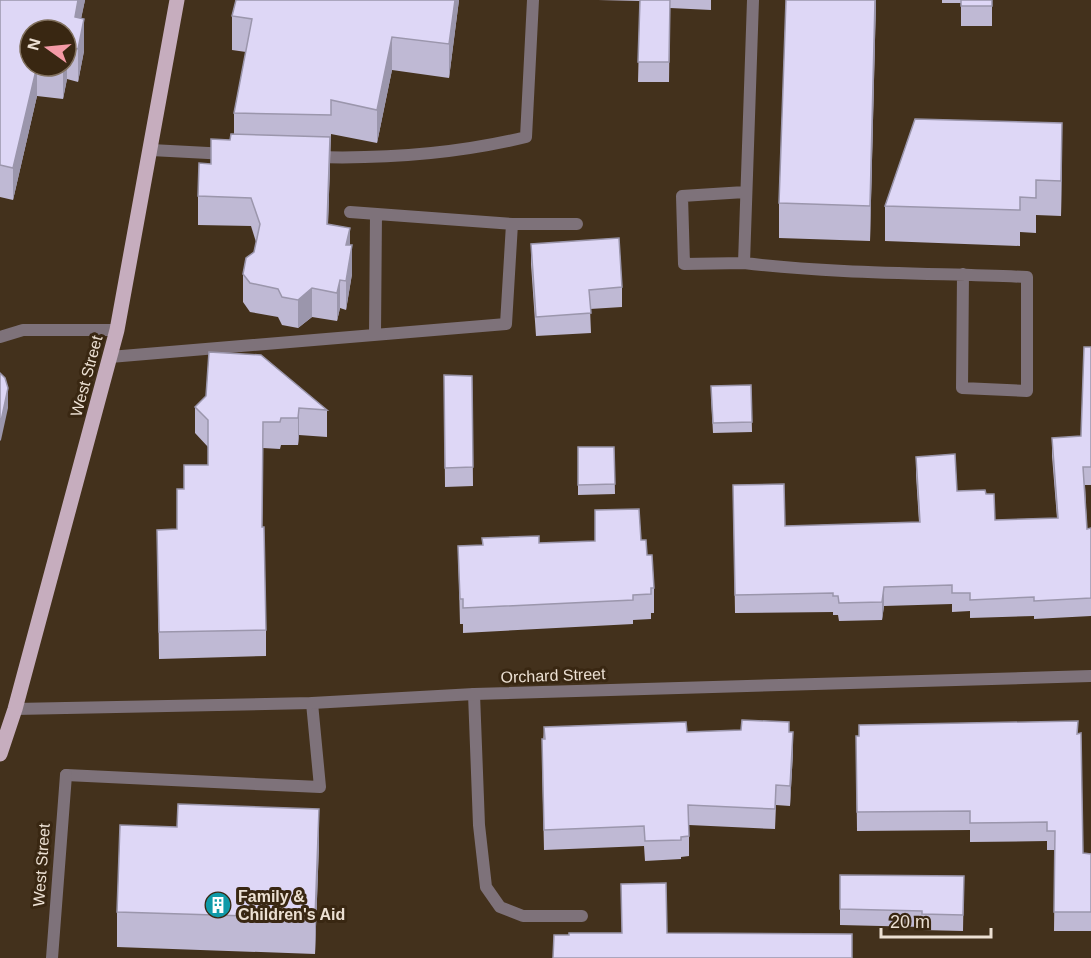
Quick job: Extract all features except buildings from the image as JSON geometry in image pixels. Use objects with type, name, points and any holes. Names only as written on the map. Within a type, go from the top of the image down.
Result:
[{"type":"main road","name":"West Street","points":[[0,754],[15,709],[117,330],[177,0]]},
{"type":"street","points":[[305,157],[418,155],[492,145],[526,137],[533,0]]},
{"type":"street","points":[[744,263],[753,0]]},
{"type":"street","points":[[151,150],[240,155]]},
{"type":"street","points":[[745,192],[682,196],[684,264],[744,263],[785,268],[963,274],[1027,277],[1027,391],[962,388],[963,274]]},
{"type":"street","points":[[350,212],[512,224],[577,224]]},
{"type":"street","points":[[375,334],[376,214]]},
{"type":"street","points":[[110,357],[506,324],[512,224]]},
{"type":"street","points":[[0,338],[23,330],[117,330]]},
{"type":"street","name":"Orchard Street","points":[[15,709],[312,703],[474,694],[1091,676]]},
{"type":"street","points":[[474,694],[479,825],[486,888],[500,907],[523,916],[582,916]]},
{"type":"street","name":"West Street","points":[[52,958],[66,775],[320,787],[312,703]]},
{"type":"place","name":"Family & Children's Aid","points":[[218,905]]}]
